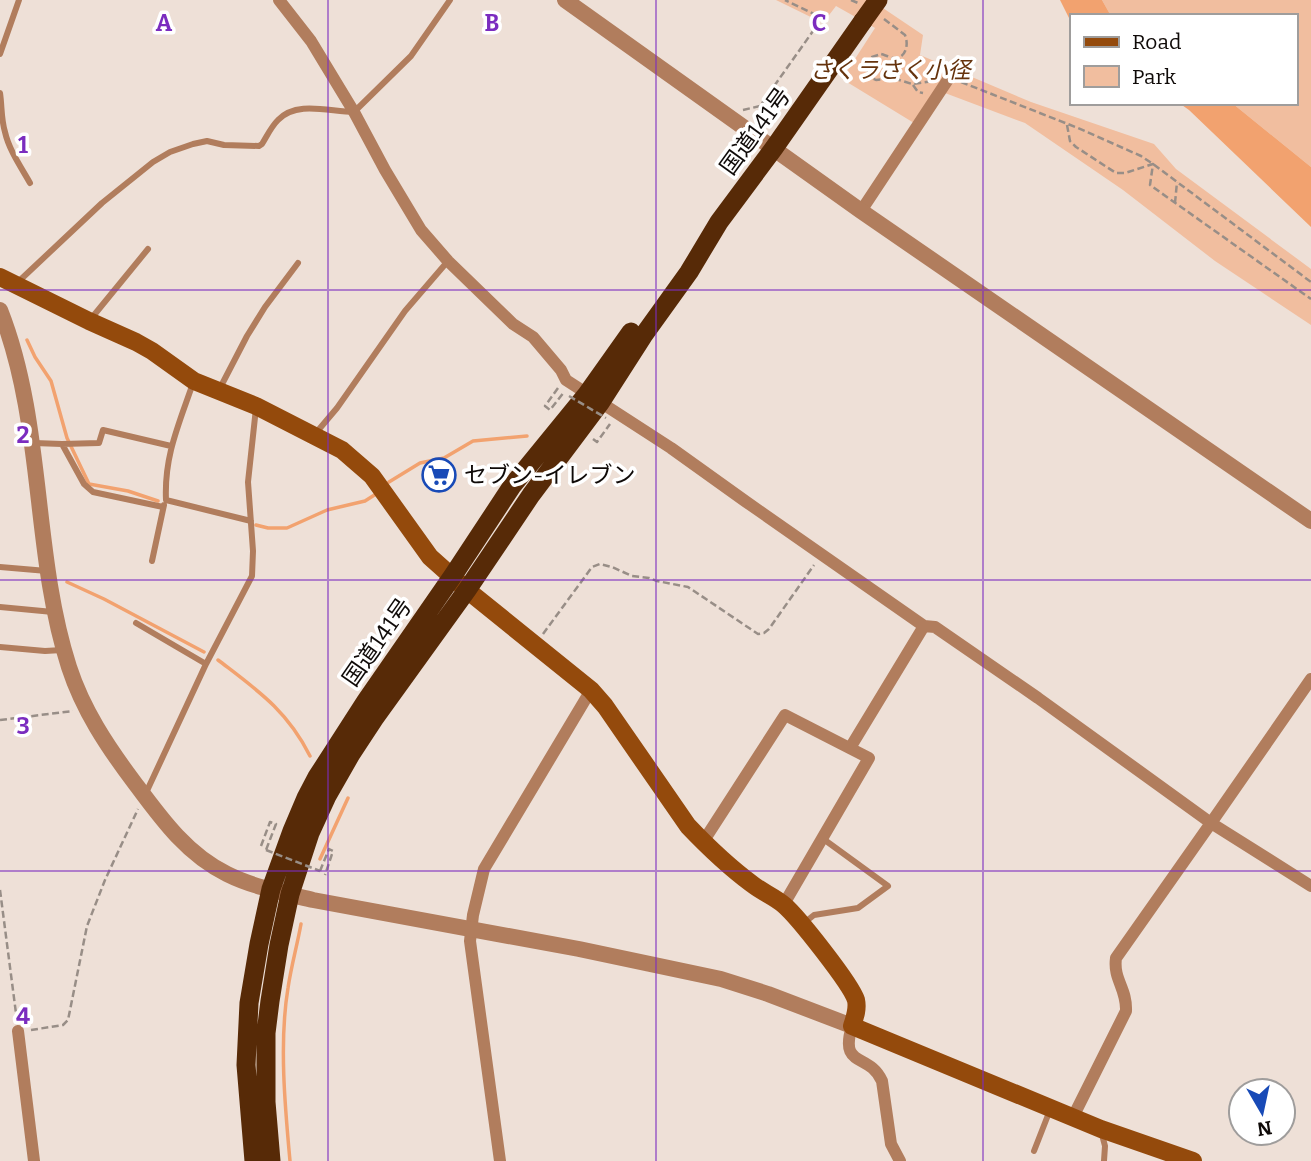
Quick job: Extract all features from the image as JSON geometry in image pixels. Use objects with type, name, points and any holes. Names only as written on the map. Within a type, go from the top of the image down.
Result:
[{"type":"highway","name":"国道141号","points":[[271,1161],[266,1102],[266,1033],[277,956],[280,892],[292,831],[317,777],[366,701],[531,495],[591,403],[689,272],[719,222],[774,148],[869,10]]},
{"type":"highway","name":"国道141号","points":[[254,1161],[248,1104],[246,1029],[257,956],[280,892],[327,796],[374,719],[445,618],[460,583]]},
{"type":"main road","points":[[8,281],[136,342],[194,381],[314,435],[342,450],[372,476],[430,557],[591,690],[684,820],[703,842],[754,886],[784,904],[854,995],[857,1009],[852,1026],[1101,1129],[1193,1161]]},
{"type":"street","points":[[279,0],[311,41],[421,230],[448,261],[513,324],[533,337],[561,370],[566,380],[591,403],[671,448],[924,625],[935,627],[1038,698],[1212,823],[1311,886]]},
{"type":"street","points":[[565,0],[861,211],[1311,521]]},
{"type":"street","points":[[861,211],[949,78]]},
{"type":"street","points":[[0,310],[20,369],[55,612],[74,680],[86,709],[110,752],[169,828],[190,849],[207,863],[239,880],[280,892],[721,979],[852,1026],[849,1052],[854,1059],[875,1070],[882,1081],[891,1144],[900,1161]]},
{"type":"street","points":[[850,748],[924,625]]},
{"type":"street","points":[[1073,1117],[1126,1011],[1126,999],[1115,969],[1116,958],[1311,679]]},
{"type":"street","points":[[500,1161],[470,942],[481,877],[591,690]]},
{"type":"street","points":[[703,842],[785,715],[869,758],[784,904]]},
{"type":"street","points":[[18,1031],[34,1161]]},
{"type":"lane","points":[[0,54],[19,0]]},
{"type":"lane","points":[[8,281],[153,162],[170,152],[207,141],[223,145],[259,146],[279,118],[295,111],[318,109],[354,112],[411,56],[450,0]]},
{"type":"lane","points":[[0,93],[5,135],[30,183]]},
{"type":"lane","points":[[89,321],[148,249]]},
{"type":"lane","points":[[314,435],[405,311],[448,261]]},
{"type":"lane","points":[[218,391],[253,326],[298,263]]},
{"type":"lane","points":[[152,561],[164,503],[171,446],[194,381]]},
{"type":"lane","points":[[144,797],[206,664],[251,576],[253,551],[248,482],[256,407]]},
{"type":"lane","points":[[32,443],[99,443],[103,430],[171,446]]},
{"type":"lane","points":[[66,443],[84,484],[93,492],[251,521]]},
{"type":"lane","points":[[0,567],[48,571]]},
{"type":"lane","points":[[0,607],[55,612]]},
{"type":"lane","points":[[136,623],[206,664]]},
{"type":"lane","points":[[0,647],[64,650]]},
{"type":"lane","points":[[802,925],[814,915],[858,908],[888,886],[822,838]]},
{"type":"lane","points":[[1034,1151],[1050,1108]]},
{"type":"lane","points":[[1101,1129],[1105,1146],[1104,1161]]},
{"type":"path","points":[[743,110],[760,106],[818,24],[816,15],[785,0]]},
{"type":"path","points":[[851,0],[905,35],[907,47],[898,57],[881,54],[872,57],[867,65],[869,75],[876,80],[893,78],[912,84],[949,78],[1111,142],[1153,164],[1311,282]]},
{"type":"path","points":[[912,84],[918,92],[925,93],[933,81]]},
{"type":"path","points":[[1067,124],[1070,141],[1116,173],[1125,173],[1153,164]]},
{"type":"path","points":[[1153,164],[1150,185],[1311,299]]},
{"type":"path","points":[[1175,203],[1177,181]]},
{"type":"path","points":[[558,388],[545,406],[550,410],[563,392]]},
{"type":"path","points":[[592,440],[597,442],[611,421]]},
{"type":"path","points":[[536,644],[592,567],[600,564],[632,576],[688,587],[758,634],[764,633],[822,554]]},
{"type":"path","points":[[0,720],[86,709]]},
{"type":"path","points":[[0,890],[18,1031],[63,1025],[68,1020],[87,926],[144,797]]},
{"type":"path","points":[[261,846],[270,822],[276,824],[266,850],[320,871],[329,849],[333,851],[325,875]]},
{"type":"green space","name":"さくラさく小径","points":[[776,0],[871,0],[923,35],[920,55],[1031,102],[1154,144],[1176,169],[1311,269],[1311,325],[1215,261],[1123,190],[1025,123],[937,90],[914,123],[842,79],[875,28],[836,6],[823,23]]},
{"type":"green space","points":[[1102,0],[1311,0],[1311,167],[1234,105],[1297,105],[1297,14],[1110,14]]},
{"type":"shaded area","points":[[1060,0],[1102,0],[1110,14],[1070,14],[1070,20]]},
{"type":"shaded area","points":[[1182,105],[1234,105],[1311,167],[1311,227]]},
{"type":"waterway","points":[[27,340],[51,381],[67,438],[89,484],[128,491],[158,501]]},
{"type":"waterway","points":[[389,482],[420,463],[444,458],[473,441],[527,436]]},
{"type":"waterway","points":[[256,525],[287,528],[327,510],[365,501],[376,494]]},
{"type":"waterway","points":[[67,582],[204,652]]},
{"type":"waterway","points":[[218,660],[281,713],[310,756]]},
{"type":"waterway","points":[[320,859],[348,798]]},
{"type":"waterway","points":[[290,1161],[284,1030],[289,980],[301,924]]},
{"type":"place","name":"セブン-イレブン","points":[[439,475]]}]
